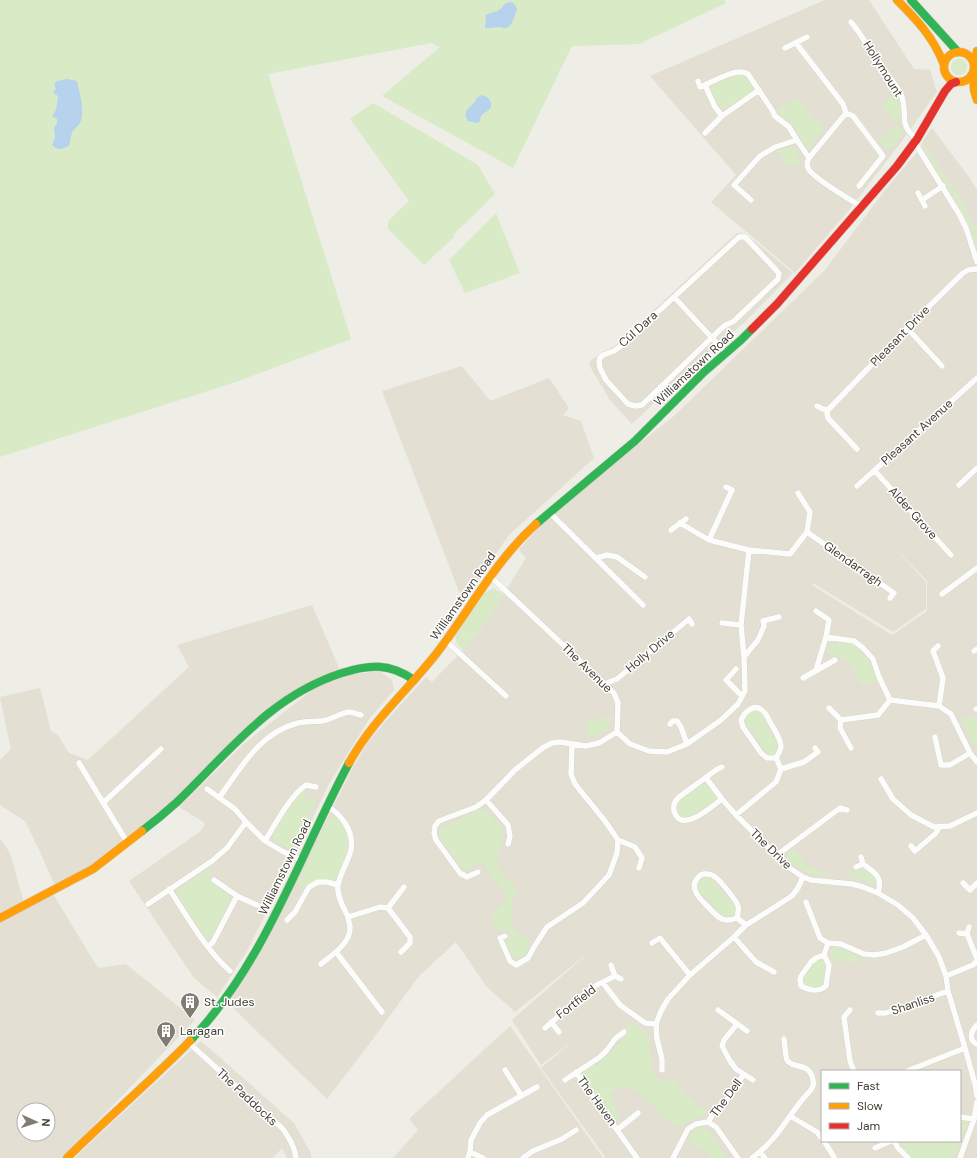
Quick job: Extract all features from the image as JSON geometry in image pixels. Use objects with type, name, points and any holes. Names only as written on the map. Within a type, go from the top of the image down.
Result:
[{"type":"street","points":[[897,0],[936,44],[948,77],[968,88],[977,101]]},
{"type":"street","points":[[911,0],[960,52],[966,54],[972,60],[977,101]]},
{"type":"street","name":"Hollymount","points":[[851,22],[900,93],[905,108],[904,123],[907,130],[916,141],[963,221],[977,262]]},
{"type":"street","points":[[785,48],[808,37]]},
{"type":"street","points":[[796,42],[843,104],[846,113],[853,116],[883,156],[859,186]]},
{"type":"street","points":[[944,69],[945,62],[949,56],[968,51],[977,45]]},
{"type":"street","points":[[958,82],[968,79],[973,70],[977,51]]},
{"type":"street","name":"Williamstown Road","points":[[942,97],[945,85],[944,69]]},
{"type":"street","points":[[698,81],[700,87],[736,72],[744,72],[748,74],[775,116],[789,127],[809,158]]},
{"type":"street","name":"Williamstown Road","points":[[67,1158],[188,1042],[221,1005],[266,932],[327,806],[349,763],[363,740],[446,641],[490,576],[518,540],[549,512],[635,441],[704,372],[753,329],[777,304],[897,166],[916,141],[948,87],[958,82]]},
{"type":"street","points":[[705,85],[715,107],[722,116]]},
{"type":"street","points":[[705,133],[722,116],[759,90]]},
{"type":"street","points":[[846,113],[807,160],[807,165],[809,170],[821,180],[862,207]]},
{"type":"street","points":[[752,200],[734,185],[760,156],[775,147],[797,140]]},
{"type":"street","points":[[922,200],[942,186]]},
{"type":"street","points":[[918,193],[925,206]]},
{"type":"street","name":"Cúl Dara","points":[[742,237],[747,239],[777,271],[779,276],[777,281],[734,321],[724,326],[712,338],[642,405],[638,406],[628,404],[606,380],[600,368],[599,362],[603,355],[614,351],[622,345],[734,241],[742,237]]},
{"type":"street","name":"Pleasant Drive","points":[[828,410],[907,328],[963,273],[968,270],[977,269]]},
{"type":"street","points":[[674,296],[726,353]]},
{"type":"street","points":[[907,328],[942,366]]},
{"type":"street","name":"Pleasant Avenue","points":[[857,486],[977,378]]},
{"type":"street","points":[[817,406],[828,410],[828,418],[857,449]]},
{"type":"street","points":[[959,484],[977,468]]},
{"type":"street","name":"Alder Grove","points":[[875,471],[951,555]]},
{"type":"street","points":[[709,540],[732,490],[726,487]]},
{"type":"street","points":[[680,523],[709,540],[749,550],[790,554],[807,532],[810,512],[798,493]]},
{"type":"street","points":[[549,512],[643,605]]},
{"type":"street","points":[[671,530],[686,519]]},
{"type":"street","name":"Glendarragh","points":[[807,532],[894,593],[890,598]]},
{"type":"street","points":[[478,872],[467,877],[460,873],[436,840],[434,833],[435,826],[439,821],[465,812],[486,800],[516,769],[544,747],[552,743],[586,746],[599,743],[617,732],[630,744],[649,751],[667,752],[687,744],[721,720],[738,704],[745,691],[741,625],[749,550]]},
{"type":"street","points":[[596,558],[607,556],[617,557],[645,577]]},
{"type":"street","points":[[942,594],[977,568]]},
{"type":"street","name":"The Avenue","points":[[490,576],[614,693],[618,703],[617,732]]},
{"type":"street","points":[[816,610],[829,620],[826,637],[816,670]]},
{"type":"street","points":[[744,657],[758,640],[764,626],[763,621],[779,617]]},
{"type":"street","name":"Holly Drive","points":[[604,684],[617,678],[689,619],[692,624]]},
{"type":"street","points":[[722,623],[741,625]]},
{"type":"street","points":[[826,637],[854,641],[863,648],[873,659],[879,677],[890,700]]},
{"type":"street","points":[[446,641],[506,696]]},
{"type":"street","points":[[938,646],[933,651],[944,678],[939,706]]},
{"type":"street","points":[[803,678],[835,660]]},
{"type":"street","points":[[0,918],[86,874],[101,864],[177,803],[229,748],[256,724],[286,700],[306,687],[333,675],[356,669],[382,666],[399,671],[414,680]]},
{"type":"street","points":[[736,669],[726,680],[742,696]]},
{"type":"street","points":[[890,700],[939,706],[951,714],[970,753],[977,762]]},
{"type":"street","points":[[841,720],[878,715],[890,700]]},
{"type":"street","points":[[756,708],[766,714],[780,740],[780,752],[776,758],[767,758],[761,753],[743,727],[741,720],[745,713],[750,709],[756,708]]},
{"type":"street","points":[[829,708],[841,720]]},
{"type":"street","points":[[219,798],[244,763],[263,741],[281,729],[298,722],[324,721],[349,712],[361,714]]},
{"type":"street","points":[[841,720],[840,728],[851,748]]},
{"type":"street","points":[[670,724],[673,721],[677,721],[687,744]]},
{"type":"street","points":[[935,737],[941,765],[950,764],[970,753]]},
{"type":"street","points":[[572,745],[571,774],[575,784],[605,821],[618,840],[635,847],[642,858],[639,868]]},
{"type":"street","points":[[781,769],[804,762],[818,752],[815,748]]},
{"type":"street","points":[[103,803],[161,749]]},
{"type":"street","points":[[736,815],[776,782],[781,769],[776,758]]},
{"type":"street","points":[[79,763],[127,842]]},
{"type":"street","points":[[722,768],[716,770],[675,800],[673,806],[675,814],[680,819],[689,820],[695,818],[722,800]]},
{"type":"street","name":"The Drive","points":[[706,778],[722,800],[788,867],[803,877],[811,880],[863,886],[898,905],[913,918],[926,935],[939,957],[946,976],[948,992],[965,1045],[977,1096]]},
{"type":"street","points":[[881,779],[893,799],[911,815],[934,827],[950,826],[977,814]]},
{"type":"street","points":[[265,840],[299,790],[306,785],[316,787]]},
{"type":"street","points":[[207,789],[235,809],[265,840],[282,851],[301,860]]},
{"type":"street","points":[[486,800],[508,825],[510,836],[508,844]]},
{"type":"street","points":[[840,800],[840,808]]},
{"type":"street","points":[[321,964],[344,944],[350,927],[348,917],[339,896],[338,885],[351,850],[351,838],[345,823],[336,812],[327,806]]},
{"type":"street","points":[[840,808],[847,810]]},
{"type":"street","points":[[777,856],[840,808]]},
{"type":"street","points":[[148,904],[212,861],[227,848],[246,822]]},
{"type":"street","points":[[911,846],[915,851],[935,834],[940,827]]},
{"type":"street","points":[[505,936],[500,938],[510,961],[516,965],[528,958],[547,927],[583,903],[609,875],[617,853],[618,840]]},
{"type":"street","points":[[862,857],[863,864],[878,876],[880,880],[878,893]]},
{"type":"street","points":[[856,867],[863,864]]},
{"type":"street","points":[[702,874],[716,878],[736,901],[739,911],[737,918],[724,920],[717,916],[696,895],[694,883],[702,874]]},
{"type":"street","points":[[662,1070],[662,1059],[657,1039],[656,1024],[660,1011],[668,999],[690,975],[746,925],[792,896],[803,877]]},
{"type":"street","points":[[214,880],[237,896],[263,908]]},
{"type":"street","points":[[287,920],[295,912],[309,887],[318,882],[327,882],[338,885]]},
{"type":"street","points":[[963,883],[970,890],[977,883]]},
{"type":"street","points":[[388,908],[404,887]]},
{"type":"street","points":[[170,889],[218,961],[230,971]]},
{"type":"street","points":[[208,947],[213,942],[237,896]]},
{"type":"street","points":[[806,902],[820,938],[828,943],[841,944],[864,954],[875,955],[886,953],[903,947],[926,935]]},
{"type":"street","points":[[348,917],[380,906],[388,908],[410,938],[410,943],[401,952]]},
{"type":"street","points":[[737,918],[746,925]]},
{"type":"street","points":[[946,976],[973,965],[977,960],[967,934],[969,927]]},
{"type":"street","points":[[959,933],[967,934]]},
{"type":"street","points":[[734,937],[756,962],[774,972]]},
{"type":"street","points":[[652,943],[660,938],[690,975]]},
{"type":"street","points":[[824,955],[811,962],[801,976],[801,986],[806,989],[819,990],[826,986],[829,965],[824,955],[828,943]]},
{"type":"street","points":[[336,952],[382,1012]]},
{"type":"street","points":[[611,965],[614,976],[621,979]]},
{"type":"street","name":"Fortfield","points":[[544,1028],[591,988],[614,976]]},
{"type":"street","name":"Fortfield","points":[[603,983],[620,1005],[645,1023],[656,1024]]},
{"type":"street","name":"Shanliss","points":[[878,1013],[886,1013],[948,992]]},
{"type":"street","points":[[718,1010],[747,1031]]},
{"type":"street","points":[[850,1010],[844,1017],[850,1061],[854,1070]]},
{"type":"street","name":"Fortfield","points":[[551,1022],[559,1032]]},
{"type":"street","name":"The Dell","points":[[738,1024],[724,1040],[722,1046],[736,1069],[753,1080]]},
{"type":"street","points":[[909,1070],[974,1042],[971,1035],[973,1029],[977,1026]]},
{"type":"street","name":"The Haven","points":[[565,1080],[600,1057],[615,1039],[624,1032]]},
{"type":"street","points":[[752,1158],[774,1139],[803,1098],[812,1088],[812,1075],[806,1068],[792,1064],[787,1060],[784,1038]]},
{"type":"street","name":"The Paddocks","points":[[188,1042],[283,1129],[290,1140],[296,1158]]},
{"type":"street","points":[[505,1070],[521,1095]]},
{"type":"street","name":"The Haven","points":[[576,1072],[637,1158]]},
{"type":"street","name":"The Dell","points":[[708,1122],[713,1114],[730,1096],[744,1074]]},
{"type":"street","points":[[483,1158],[469,1155],[471,1140],[480,1123],[487,1114],[537,1087]]},
{"type":"street","points":[[960,1158],[974,1119],[977,1102]]},
{"type":"street","name":"The Haven","points":[[617,1130],[638,1113]]},
{"type":"street","points":[[790,1116],[816,1132],[821,1138]]},
{"type":"street","points":[[961,1117],[974,1119]]},
{"type":"street","points":[[673,1158],[688,1129],[696,1124],[708,1122],[716,1127],[738,1158]]},
{"type":"street","points":[[523,1158],[562,1139],[576,1130]]},
{"type":"street","points":[[825,1142],[834,1156]]},
{"type":"street","points":[[875,1148],[889,1142]]},
{"type":"street","points":[[895,1142],[898,1148],[908,1158]]},
{"type":"street","points":[[760,1152],[765,1158]]},
{"type":"shaded area","points":[[825,0],[869,0],[914,69],[930,70],[937,92],[902,141],[849,210],[795,273],[711,202],[736,175],[650,76]]},
{"type":"shaded area","points":[[932,128],[977,190],[977,226],[974,227],[964,206],[922,142]]},
{"type":"shaded area","points":[[921,145],[960,208],[970,228],[977,250],[977,1158],[606,1158],[541,1068],[575,1039],[541,1065],[512,1020],[594,948],[515,1012],[486,986],[456,942],[419,976],[327,1099],[228,1003],[269,934],[352,769],[367,744],[383,724],[426,677],[432,682],[463,650],[486,622],[526,558],[519,550],[548,516],[674,416],[825,270],[886,189],[918,151]],"holes":[[[890,543],[927,581],[927,611],[892,635],[812,585],[813,583],[893,632],[926,609],[926,582]]]},
{"type":"shaded area","points":[[737,233],[746,234],[793,273],[745,322],[696,363],[632,424],[610,400],[589,365],[591,360],[616,345]]},
{"type":"shaded area","points":[[462,366],[490,401],[549,378],[569,408],[563,415],[581,421],[594,458],[508,536],[463,602],[382,391]]},
{"type":"shaded area","points":[[312,605],[340,670],[303,685],[172,804],[85,871],[55,886],[25,821],[0,805],[0,760],[11,749],[0,697],[40,688],[51,731],[58,735],[69,753],[88,760],[189,667],[177,645]]},
{"type":"shaded area","points":[[379,671],[392,680],[394,690],[369,719],[329,784],[247,951],[217,997],[194,978],[129,881],[201,831],[205,824],[179,807],[245,743],[316,687],[350,675]]},
{"type":"shaded area","points":[[1,840],[10,853],[24,903],[0,916],[0,841]]},
{"type":"shaded area","points":[[53,894],[98,968],[126,964],[195,1020],[62,1158],[0,1158],[0,922]]},
{"type":"shaded area","points":[[510,1026],[603,1158],[393,1158],[418,1130],[409,1119]]},
{"type":"shaded area","points":[[201,1041],[294,1123],[311,1153],[311,1158],[287,1158],[282,1148],[273,1158],[75,1158],[87,1146]]},
{"type":"green space","points":[[0,0],[725,0],[726,3],[639,44],[572,46],[513,168],[382,96],[440,47],[431,43],[268,74],[351,339],[236,382],[0,457]]},
{"type":"green space","points":[[959,59],[965,61],[967,67],[965,73],[959,75],[953,73],[951,67],[953,61]]},
{"type":"green space","points":[[742,75],[753,86],[753,91],[725,109],[720,107],[715,100],[712,91],[713,86],[723,80]]},
{"type":"green space","points":[[896,93],[901,111],[899,122],[896,124],[882,104]]},
{"type":"green space","points":[[796,97],[824,129],[809,149],[794,126],[777,110]]},
{"type":"green space","points":[[373,103],[478,165],[495,194],[453,235],[454,237],[424,265],[388,229],[388,221],[409,201],[350,119]]},
{"type":"green space","points":[[897,125],[905,135],[897,140],[893,147],[891,148],[889,146],[885,149],[879,139]]},
{"type":"green space","points":[[922,142],[964,206],[974,227],[977,226],[977,250],[970,228],[960,208],[921,145]]},
{"type":"green space","points":[[795,147],[799,154],[798,167],[788,164],[777,151]]},
{"type":"green space","points":[[496,213],[520,273],[465,293],[449,260]]},
{"type":"green space","points":[[493,588],[504,594],[486,622],[463,650],[457,644],[455,634],[483,594]]},
{"type":"green space","points":[[829,643],[853,644],[868,660],[877,682],[861,685],[847,660],[832,655],[827,651]]},
{"type":"green space","points":[[757,710],[764,716],[764,720],[773,738],[777,741],[776,752],[770,756],[761,747],[760,742],[754,733],[747,728],[744,720],[746,716]]},
{"type":"green space","points":[[611,716],[609,729],[587,739],[587,722]]},
{"type":"green space","points":[[971,716],[977,717],[977,750],[961,718]]},
{"type":"green space","points":[[702,784],[706,784],[716,797],[716,800],[697,814],[686,817],[682,816],[677,809],[679,800]]},
{"type":"green space","points":[[305,788],[306,791],[303,794],[307,799],[316,801],[296,846],[289,849],[272,839],[277,826],[286,812]]},
{"type":"green space","points":[[483,808],[504,829],[496,865],[518,890],[513,897],[511,925],[530,942],[525,955],[519,958],[513,957],[506,945],[510,937],[510,933],[497,930],[491,916],[508,898],[507,895],[487,870],[486,864],[481,862],[474,865],[468,872],[464,871],[440,838],[440,829]]},
{"type":"green space","points":[[336,817],[341,821],[348,844],[346,856],[336,881],[319,879],[312,882],[305,888],[297,884],[329,818]]},
{"type":"green space","points":[[795,848],[806,864],[832,876],[809,874],[804,871],[787,858],[787,854]]},
{"type":"green space","points":[[210,868],[211,876],[209,879],[231,898],[212,938],[205,939],[177,894],[177,891]]},
{"type":"green space","points":[[864,868],[877,878],[878,883],[876,886],[865,880],[846,877],[853,871]]},
{"type":"green space","points":[[707,876],[713,878],[723,893],[734,905],[736,912],[729,918],[717,912],[716,908],[705,896],[699,894],[697,886],[701,880]]},
{"type":"green space","points":[[838,947],[865,960],[852,962],[834,961],[830,951],[832,948]]},
{"type":"green space","points":[[822,960],[826,968],[824,984],[819,988],[808,986],[803,982],[806,975],[812,966],[818,961]]},
{"type":"green space","points":[[628,1021],[647,1031],[652,1067],[660,1082],[673,1078],[691,1099],[707,1111],[703,1116],[685,1123],[681,1127],[670,1123],[636,1090],[623,1085],[609,1093],[620,1118],[617,1121],[582,1076],[584,1071],[611,1053],[626,1034]]},
{"type":"green space","points":[[961,1119],[967,1123],[961,1139]]},
{"type":"green space","points":[[700,1127],[712,1135],[727,1158],[709,1158],[711,1156],[688,1140],[694,1128]]},
{"type":"green space","points":[[900,1142],[960,1142],[954,1158],[912,1158],[900,1146]]},
{"type":"water","points":[[509,2],[512,2],[516,6],[517,10],[510,26],[505,28],[485,28],[486,15],[501,9]]},
{"type":"water","points":[[67,79],[77,81],[82,104],[82,117],[80,123],[72,132],[69,146],[58,149],[52,145],[55,137],[54,128],[57,123],[57,119],[52,116],[56,110],[58,97],[54,94],[56,89],[54,84],[57,81]]},
{"type":"water","points":[[482,95],[487,97],[491,102],[490,109],[482,115],[480,121],[477,123],[468,121],[465,114],[467,110],[478,97]]},
{"type":"traffic: fast","points":[[911,0],[958,52]]},
{"type":"traffic: fast","points":[[536,524],[635,441],[704,372],[752,329]]},
{"type":"traffic: fast","points":[[142,831],[177,802],[252,727],[293,696],[316,683],[352,670],[370,667],[396,670],[414,680]]},
{"type":"traffic: fast","points":[[190,1041],[216,1010],[239,978],[260,943],[279,908],[349,763]]},
{"type":"traffic: slow","points":[[897,0],[930,38],[944,65]]},
{"type":"traffic: slow","points":[[974,66],[977,51]]},
{"type":"traffic: slow","points":[[959,52],[970,56],[974,67],[970,78],[959,82],[948,78],[944,67],[948,56],[959,52]]},
{"type":"traffic: slow","points":[[973,72],[974,90],[977,100]]},
{"type":"traffic: slow","points":[[349,763],[368,733],[436,654],[495,570],[521,538],[536,524]]},
{"type":"traffic: slow","points":[[0,918],[93,869],[142,831]]},
{"type":"traffic: slow","points":[[67,1158],[190,1041]]},
{"type":"traffic: jam","points":[[752,329],[777,304],[897,166],[917,139],[945,91],[951,84],[956,82]]},
{"type":"place","name":"St. Judes","points":[[190,1019]]},
{"type":"place","name":"Laragan","points":[[166,1048]]}]
